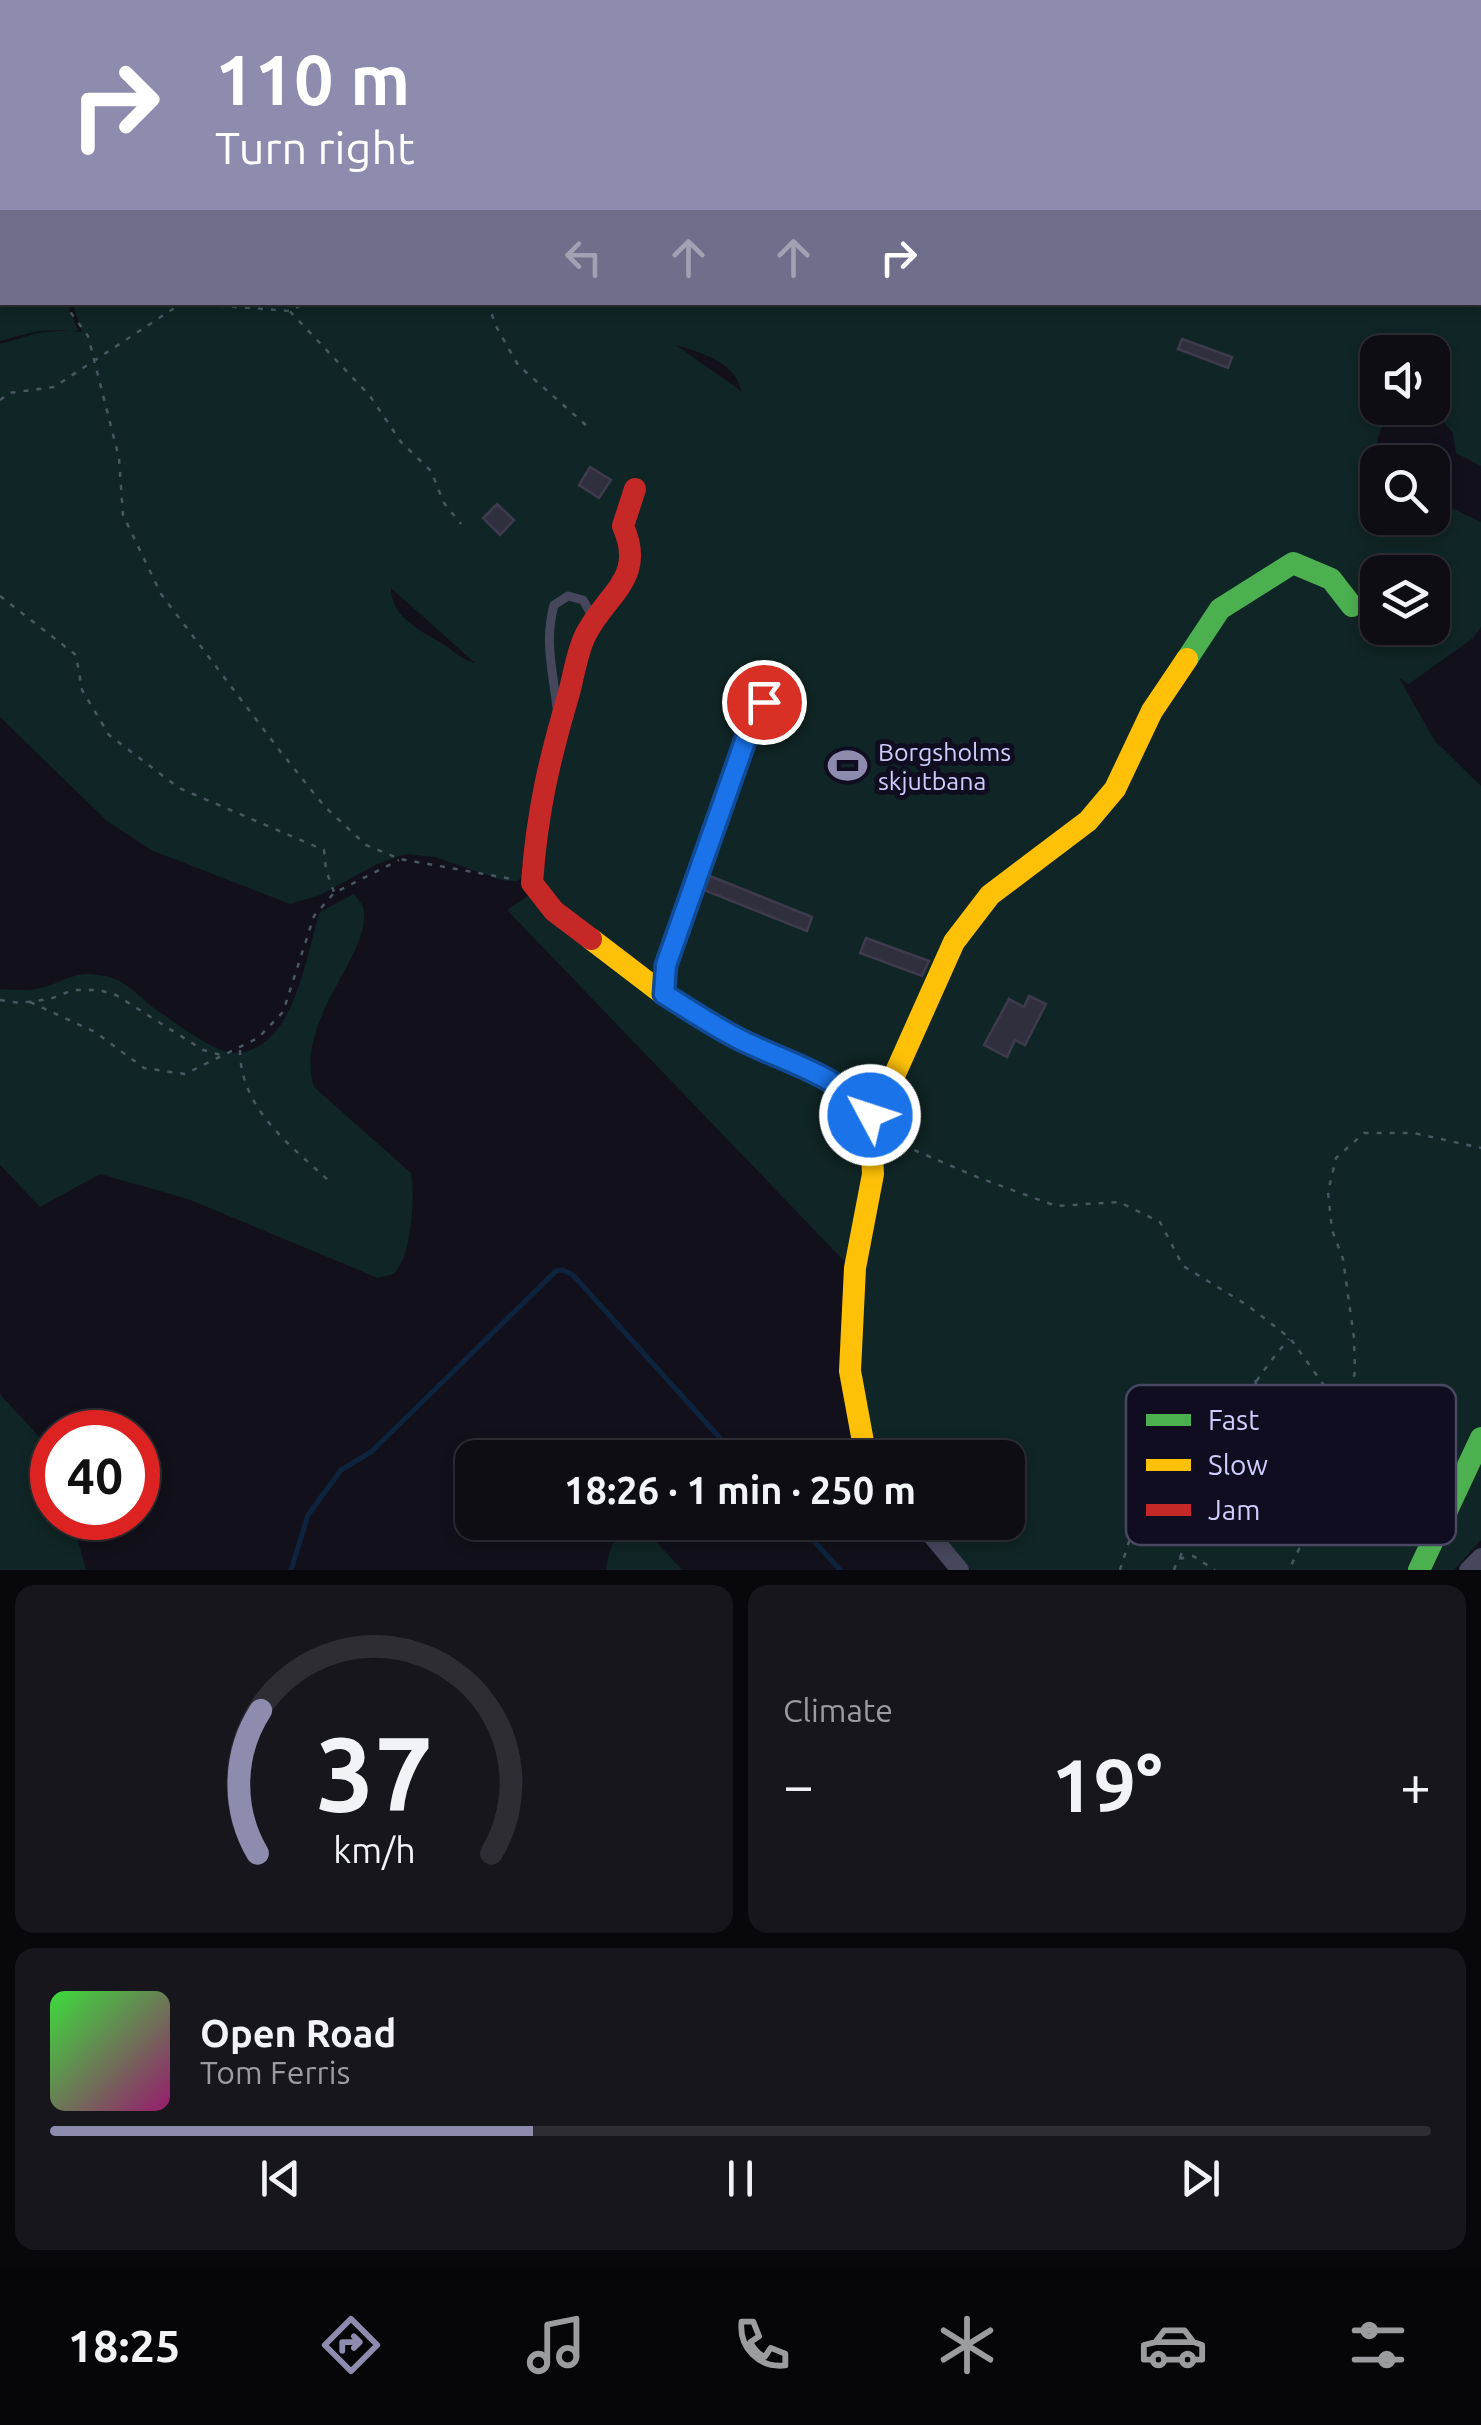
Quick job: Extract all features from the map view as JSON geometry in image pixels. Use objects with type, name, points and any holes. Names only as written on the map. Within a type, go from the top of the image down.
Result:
[{"type":"street","points":[[635,489],[623,526],[632,546],[632,566],[588,632],[559,726],[538,817],[532,883],[554,911],[664,994],[737,1038],[824,1078],[859,1101],[870,1115],[873,1174],[855,1268],[850,1371],[863,1440]]},
{"type":"street","points":[[870,1115],[890,1085],[954,942],[990,895],[1088,821],[1115,789],[1152,711],[1220,609],[1293,562],[1331,579],[1352,606]]},
{"type":"street","points":[[1456,1491],[1481,1438]]},
{"type":"street","points":[[935,1540],[960,1570]]},
{"type":"street","points":[[1419,1570],[1431,1545]]},
{"type":"street","points":[[1468,1570],[1481,1557]]},
{"type":"lane","points":[[559,726],[548,655],[547,629],[554,605],[568,596],[583,600],[590,612],[588,632]]},
{"type":"lane","points":[[664,994],[666,965],[751,724],[777,680]]},
{"type":"path","points":[[65,305],[88,336],[119,458],[122,515],[161,594],[325,807],[366,845],[400,859],[532,883]]},
{"type":"path","points":[[0,400],[9,393],[54,386],[178,305]]},
{"type":"path","points":[[218,305],[290,311],[301,305]]},
{"type":"path","points":[[283,305],[370,396],[401,442],[431,472],[444,503],[461,524]]},
{"type":"path","points":[[488,305],[496,328],[518,365],[587,426]]},
{"type":"path","points":[[0,596],[76,655],[82,690],[109,736],[179,788],[324,850],[334,894]]},
{"type":"path","points":[[30,1002],[96,1032],[144,1068],[185,1074],[258,1038],[283,1012],[314,916],[334,894],[400,859]]},
{"type":"path","points":[[0,1000],[50,1000],[74,990],[99,990],[116,995],[202,1050],[223,1056]]},
{"type":"path","points":[[240,1049],[247,1095],[282,1137],[328,1180]]},
{"type":"path","points":[[870,1115],[882,1131],[907,1148],[977,1177],[1056,1206],[1119,1202],[1160,1222],[1183,1266],[1247,1305],[1290,1338],[1324,1385]]},
{"type":"path","points":[[1352,1385],[1354,1338],[1343,1258],[1332,1230],[1328,1192],[1336,1158],[1364,1133],[1414,1133],[1481,1148]]},
{"type":"path","points":[[1251,1385],[1290,1338]]},
{"type":"path","points":[[1254,1378],[1256,1385]]},
{"type":"path","points":[[1120,1570],[1128,1545]]},
{"type":"path","points":[[1174,1570],[1184,1545]]},
{"type":"path","points":[[1289,1570],[1300,1545]]},
{"type":"path","points":[[1180,1558],[1192,1556],[1215,1570]]},
{"type":"green space","points":[[0,305],[68,305],[78,330],[73,331],[82,332],[73,305],[1481,305],[1481,466],[1456,453],[1453,433],[1446,425],[1450,425],[1450,335],[1360,335],[1360,425],[1383,425],[1378,445],[1360,445],[1360,535],[1450,535],[1450,507],[1481,522],[1481,627],[1473,638],[1409,684],[1399,678],[1435,741],[1481,786],[1481,1431],[1456,1481],[1456,1385],[1126,1385],[1126,1545],[1424,1545],[1412,1570],[971,1570],[945,1540],[1025,1540],[1025,1440],[873,1440],[846,1263],[507,910],[534,892],[525,873],[518,881],[505,881],[435,857],[406,854],[377,864],[320,895],[290,904],[151,850],[107,821],[0,717],[0,344],[38,333],[69,330],[38,331],[0,341]],"holes":[[[676,345],[706,355],[732,373],[741,391]],[[391,588],[475,663],[402,616],[392,599]]]},
{"type":"green space","points":[[354,894],[363,907],[363,925],[323,1012],[311,1062],[314,1087],[411,1173],[413,1196],[408,1241],[393,1274],[378,1278],[188,1199],[100,1174],[40,1207],[0,1165],[0,989],[43,988],[87,974],[112,978],[218,1049],[235,1053],[255,1048],[284,1019],[302,975],[320,912]]},
{"type":"green space","points":[[0,1394],[30,1427],[30,1540],[78,1540],[86,1570],[0,1570]]},
{"type":"green space","points":[[1481,1449],[1481,1540],[1454,1570],[1429,1570],[1440,1545],[1456,1545],[1456,1507]]},
{"type":"green space","points":[[617,1540],[655,1540],[682,1570],[606,1570]]},
{"type":"building","points":[[1182,339],[1232,357],[1228,368],[1178,349]]},
{"type":"building","points":[[590,467],[611,480],[599,498],[579,485]]},
{"type":"building","points":[[497,504],[514,520],[500,535],[483,518]]},
{"type":"building","points":[[710,876],[812,917],[807,931],[704,890]]},
{"type":"building","points":[[866,938],[929,961],[922,976],[860,953]]},
{"type":"building","points":[[1029,996],[1046,1004],[1025,1045],[1015,1040],[1007,1057],[984,1045],[1009,999],[1024,1007]]},
{"type":"waterway","points":[[291,1570],[308,1515],[341,1470],[371,1452],[556,1271],[573,1275],[722,1440]]},
{"type":"waterway","points":[[813,1540],[840,1570]]},
{"type":"traffic: fast","points":[[1187,659],[1220,609],[1293,563],[1331,579],[1352,606]]},
{"type":"traffic: fast","points":[[1456,1491],[1481,1438]]},
{"type":"traffic: fast","points":[[1419,1570],[1431,1545]]},
{"type":"traffic: slow","points":[[870,1115],[890,1085],[954,942],[990,895],[1088,821],[1115,789],[1152,711],[1187,659]]},
{"type":"traffic: slow","points":[[591,939],[663,994],[737,1038],[824,1078],[859,1101],[870,1115],[873,1174],[855,1268],[850,1371],[863,1440]]},
{"type":"traffic: jam","points":[[591,939],[554,911],[532,883],[534,857],[550,764],[580,648],[627,572],[629,544],[623,526],[635,489]]},
{"type":"place","name":"Borgsholms skjutbana","points":[[848,766]]},
{"type":"route","points":[[764,702],[751,724],[666,965],[664,994],[737,1038],[824,1078],[859,1101],[870,1115]]}]
